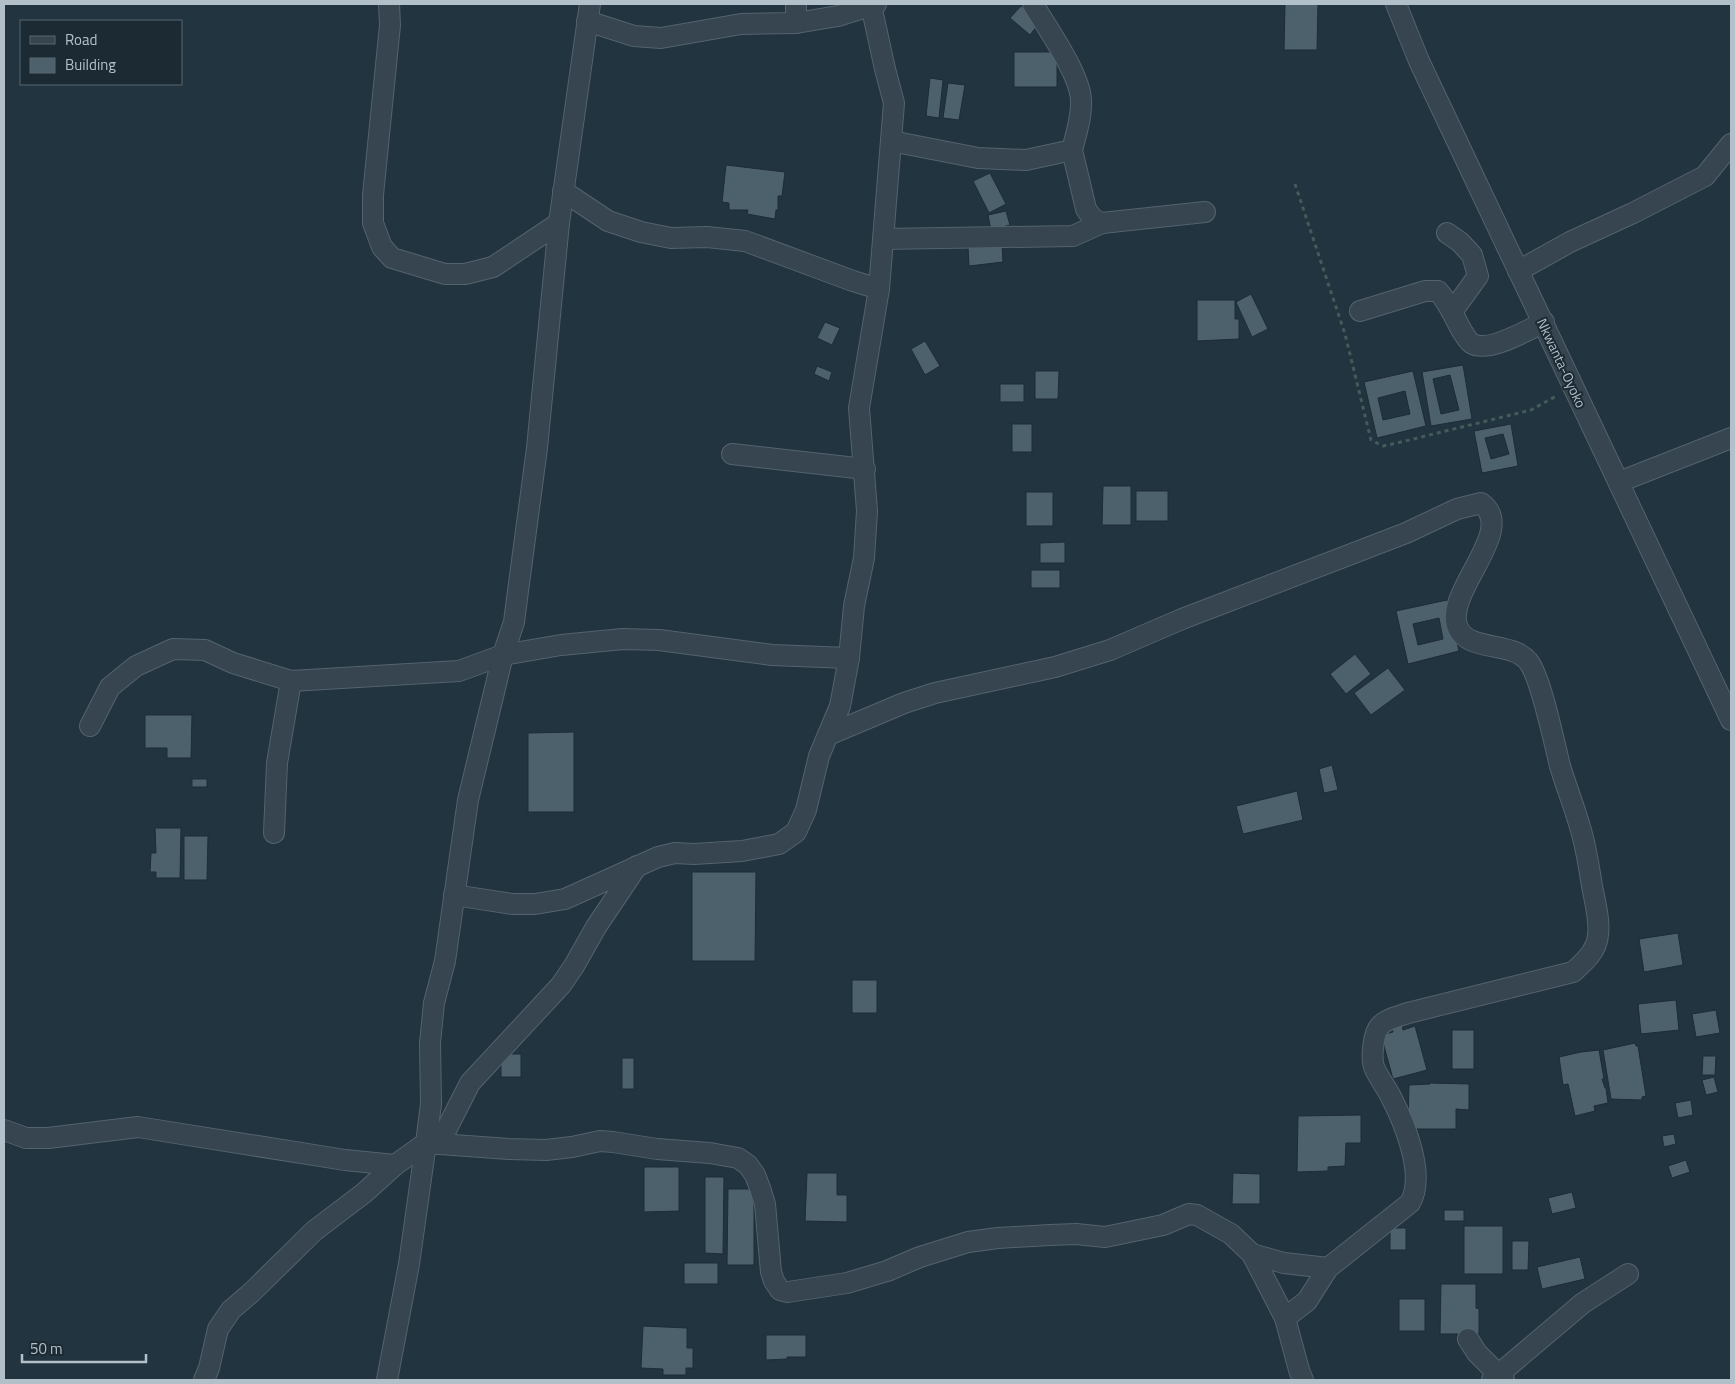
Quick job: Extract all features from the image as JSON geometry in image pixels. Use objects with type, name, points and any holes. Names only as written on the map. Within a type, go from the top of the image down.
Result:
[{"type":"street","points":[[389,4],[390,25],[373,195],[373,223],[382,247],[392,258],[446,274],[465,274],[493,268],[559,223]]},
{"type":"street","points":[[387,1380],[408,1264],[433,1144],[430,1043],[434,1002],[445,961],[452,917],[454,895],[468,800],[503,655],[514,622],[537,448],[559,223],[588,12],[634,36],[661,38],[796,14],[838,16],[874,4],[885,69],[894,103],[879,289],[860,408],[867,510],[864,558],[854,606],[849,658],[840,706],[819,756],[806,810],[796,832],[779,844],[742,851],[675,854],[658,857],[565,899],[535,904],[512,904],[454,895]]},
{"type":"street","points":[[1032,4],[1071,70],[1079,89],[1082,108],[1072,150],[1086,209],[1093,219],[1102,222]]},
{"type":"street","name":"Nkwanta-Oyoko","points":[[1396,4],[1419,61],[1731,720]]},
{"type":"street","points":[[891,141],[978,158],[1026,160],[1072,150]]},
{"type":"street","points":[[1518,271],[1570,242],[1633,214],[1705,176],[1731,144]]},
{"type":"street","points":[[563,191],[608,221],[641,232],[671,238],[707,237],[745,241],[879,289]]},
{"type":"street","points":[[883,239],[1073,236],[1102,222],[1205,212]]},
{"type":"street","points":[[1447,234],[1460,242],[1472,255],[1478,276],[1452,312]]},
{"type":"street","points":[[1360,311],[1425,291],[1438,291],[1446,300],[1462,332],[1471,343],[1481,346],[1500,342],[1544,322]]},
{"type":"street","points":[[1619,482],[1731,438]]},
{"type":"street","points":[[732,454],[865,469]]},
{"type":"street","points":[[828,735],[935,692],[1055,667],[1110,650],[1182,619],[1406,533],[1457,510],[1474,504],[1485,506],[1490,516],[1489,538],[1482,556],[1458,600],[1454,615],[1457,627],[1462,636],[1474,642],[1517,653],[1526,659],[1532,667],[1562,772],[1581,829],[1596,906],[1598,936],[1590,956],[1574,972],[1408,1013],[1379,1026],[1373,1042],[1374,1066],[1392,1098],[1407,1133],[1416,1173],[1414,1195],[1410,1203],[1328,1268],[1307,1301],[1285,1318]]},
{"type":"street","points":[[90,726],[110,687],[136,666],[173,650],[206,650],[233,663],[291,681],[459,671],[503,655],[561,645],[623,639],[659,640],[772,654],[849,658]]},
{"type":"street","points":[[274,833],[277,763],[291,681]]},
{"type":"street","points":[[204,1380],[209,1368],[218,1329],[231,1310],[314,1231],[395,1165],[433,1144],[470,1083],[561,985],[596,927],[637,866]]},
{"type":"street","points":[[4,1130],[26,1138],[48,1138],[138,1127],[345,1160],[395,1165]]},
{"type":"street","points":[[433,1144],[509,1150],[546,1150],[600,1141],[657,1149],[710,1153],[738,1158],[748,1165],[755,1175],[760,1188],[765,1204],[774,1281],[780,1290],[788,1292],[847,1282],[888,1271],[968,1242],[998,1238],[1076,1234],[1105,1237],[1163,1225],[1189,1214],[1197,1215],[1231,1234],[1252,1254],[1285,1318],[1299,1370],[1304,1380]]},
{"type":"street","points":[[1252,1254],[1284,1263],[1328,1268]]},
{"type":"street","points":[[1468,1339],[1498,1378],[1583,1303],[1628,1274]]},
{"type":"path","points":[[1295,184],[1344,334],[1371,440],[1383,446],[1531,410],[1573,386]]},
{"type":"building","points":[[1285,4],[1318,4],[1317,50],[1284,50]]},
{"type":"building","points":[[1021,6],[1040,22],[1030,35],[1010,18]]},
{"type":"building","points":[[1014,52],[1057,52],[1057,87],[1014,87]]},
{"type":"building","points":[[930,78],[943,80],[939,118],[926,116]]},
{"type":"building","points":[[948,83],[965,85],[959,120],[943,118]]},
{"type":"building","points":[[726,165],[785,172],[782,196],[778,196],[778,210],[776,210],[775,219],[747,214],[748,210],[729,210],[729,203],[722,202]]},
{"type":"building","points":[[990,173],[1006,204],[989,213],[973,181]]},
{"type":"building","points":[[1006,211],[1010,225],[991,230],[988,215]]},
{"type":"building","points":[[1002,244],[1003,262],[969,266],[968,247]]},
{"type":"building","points":[[1251,294],[1268,329],[1252,337],[1236,302]]},
{"type":"building","points":[[1197,300],[1235,300],[1235,319],[1239,319],[1239,339],[1197,341]]},
{"type":"building","points":[[825,322],[840,328],[832,345],[817,338]]},
{"type":"building","points":[[925,341],[940,366],[925,375],[911,349]]},
{"type":"building","points":[[1463,365],[1472,419],[1431,426],[1422,372]],"holes":[[[1450,375],[1459,410],[1441,414],[1433,379]]]},
{"type":"building","points":[[817,366],[832,372],[829,381],[814,374]]},
{"type":"building","points":[[1035,371],[1059,371],[1058,399],[1035,399]]},
{"type":"building","points":[[1413,371],[1426,426],[1377,438],[1364,382]],"holes":[[[1405,391],[1410,414],[1383,420],[1378,398]]]},
{"type":"building","points":[[1000,384],[1024,384],[1024,402],[1000,402]]},
{"type":"building","points":[[1012,424],[1032,424],[1032,452],[1012,452]]},
{"type":"building","points":[[1511,424],[1518,466],[1482,473],[1474,431]],"holes":[[[1503,434],[1509,454],[1491,459],[1485,438]]]},
{"type":"building","points":[[1103,486],[1131,486],[1131,525],[1102,525]]},
{"type":"building","points":[[1136,491],[1168,491],[1168,521],[1136,521]]},
{"type":"building","points":[[1026,492],[1053,492],[1053,526],[1026,526]]},
{"type":"building","points":[[1065,542],[1065,563],[1040,563],[1040,543]]},
{"type":"building","points":[[1031,570],[1060,570],[1060,588],[1031,588]]},
{"type":"building","points":[[1447,600],[1459,651],[1408,664],[1396,611]],"holes":[[[1439,618],[1443,639],[1418,645],[1413,624]]]},
{"type":"building","points":[[1355,654],[1371,674],[1346,694],[1330,674]]},
{"type":"building","points":[[1388,668],[1405,690],[1371,715],[1354,693]]},
{"type":"building","points":[[145,715],[192,715],[191,758],[167,758],[167,748],[145,748]]},
{"type":"building","points":[[574,732],[574,812],[528,812],[528,733]]},
{"type":"building","points":[[1332,765],[1338,790],[1324,793],[1319,769]]},
{"type":"building","points":[[192,779],[207,779],[207,787],[192,787]]},
{"type":"building","points":[[1297,791],[1303,820],[1243,834],[1236,806]]},
{"type":"building","points":[[155,828],[181,828],[180,878],[156,878],[156,872],[150,872],[151,853],[156,853]]},
{"type":"building","points":[[184,836],[208,836],[207,880],[184,880]]},
{"type":"building","points":[[692,872],[756,872],[755,961],[692,961]]},
{"type":"building","points":[[1678,933],[1683,965],[1644,972],[1639,939]]},
{"type":"building","points":[[852,980],[877,980],[877,1013],[852,1013]]},
{"type":"building","points":[[1676,1000],[1679,1030],[1641,1034],[1638,1004]]},
{"type":"building","points":[[1716,1010],[1720,1033],[1696,1037],[1692,1014]]},
{"type":"building","points":[[1402,1024],[1403,1030],[1415,1026],[1427,1070],[1393,1079],[1381,1035],[1393,1032],[1392,1027]]},
{"type":"building","points":[[1452,1030],[1474,1030],[1474,1069],[1452,1069]]},
{"type":"building","points":[[1635,1043],[1638,1046],[1646,1096],[1642,1097],[1642,1100],[1611,1099],[1603,1050]]},
{"type":"building","points":[[1599,1050],[1604,1079],[1602,1079],[1606,1088],[1608,1103],[1594,1106],[1595,1111],[1575,1116],[1568,1084],[1563,1085],[1559,1057]]},
{"type":"building","points":[[501,1054],[521,1054],[521,1077],[501,1077]]},
{"type":"building","points":[[1703,1056],[1716,1056],[1715,1075],[1702,1075]]},
{"type":"building","points":[[622,1058],[634,1058],[634,1089],[622,1089]]},
{"type":"building","points":[[1714,1077],[1718,1092],[1706,1095],[1702,1080]]},
{"type":"building","points":[[1430,1083],[1469,1084],[1469,1110],[1456,1109],[1456,1129],[1408,1128],[1409,1085]]},
{"type":"building","points":[[1691,1100],[1693,1115],[1678,1118],[1675,1103]]},
{"type":"building","points":[[1361,1115],[1361,1143],[1346,1143],[1345,1166],[1328,1167],[1328,1171],[1297,1172],[1298,1116]]},
{"type":"building","points":[[1674,1134],[1676,1144],[1664,1147],[1662,1136]]},
{"type":"building","points":[[1686,1160],[1690,1172],[1672,1178],[1668,1166]]},
{"type":"building","points":[[644,1167],[679,1167],[679,1211],[644,1212]]},
{"type":"building","points":[[807,1173],[837,1173],[837,1195],[847,1195],[847,1222],[805,1221]]},
{"type":"building","points":[[1233,1173],[1260,1174],[1260,1204],[1232,1204]]},
{"type":"building","points":[[705,1177],[724,1177],[723,1254],[705,1253]]},
{"type":"building","points":[[728,1189],[754,1189],[754,1265],[727,1265]]},
{"type":"building","points":[[1572,1192],[1576,1208],[1552,1214],[1548,1198]]},
{"type":"building","points":[[1444,1210],[1464,1210],[1464,1221],[1444,1221]]},
{"type":"building","points":[[1464,1226],[1503,1226],[1503,1274],[1464,1274]]},
{"type":"building","points":[[1390,1228],[1406,1228],[1406,1250],[1390,1250]]},
{"type":"building","points":[[1512,1241],[1529,1241],[1528,1270],[1512,1270]]},
{"type":"building","points":[[1580,1257],[1585,1279],[1542,1289],[1537,1267]]},
{"type":"building","points":[[684,1263],[718,1263],[718,1284],[684,1284]]},
{"type":"building","points":[[1441,1284],[1476,1284],[1479,1334],[1440,1334]]},
{"type":"building","points":[[1399,1299],[1425,1299],[1425,1331],[1399,1331]]},
{"type":"building","points":[[643,1326],[687,1328],[687,1348],[693,1348],[693,1368],[686,1368],[686,1375],[663,1375],[663,1369],[641,1368]]},
{"type":"building","points":[[766,1335],[806,1335],[806,1357],[766,1360]]}]
